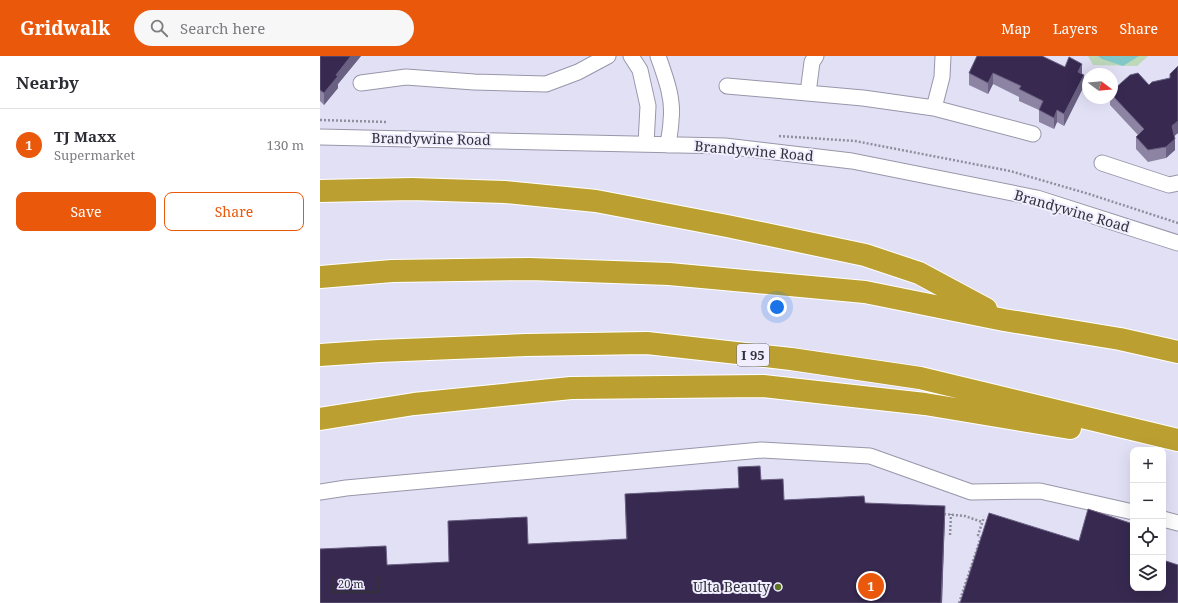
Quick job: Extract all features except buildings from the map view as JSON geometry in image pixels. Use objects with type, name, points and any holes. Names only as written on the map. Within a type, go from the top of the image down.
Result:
[{"type":"highway","points":[[320,191],[412,189],[505,192],[596,201],[727,226],[864,255],[918,273],[1004,320]]},
{"type":"highway","points":[[320,276],[392,271],[530,269],[670,274],[865,292],[1004,320],[1120,339],[1178,352]]},
{"type":"highway","name":"I 95","points":[[320,355],[379,350],[647,343],[791,359],[920,378],[1178,440]]},
{"type":"highway","points":[[320,419],[414,404],[571,388],[762,386],[925,404],[1178,446]]},
{"type":"street","points":[[361,83],[406,77],[474,82],[546,84],[578,72],[608,56]]},
{"type":"street","points":[[631,56],[640,70],[648,106],[646,144]]},
{"type":"street","points":[[658,56],[671,102],[672,119],[668,144]]},
{"type":"street","points":[[808,94],[812,62],[816,56]]},
{"type":"street","points":[[934,108],[942,77],[943,56]]},
{"type":"street","points":[[727,86],[863,98],[934,108],[1033,134]]},
{"type":"street","name":"Brandywine Road","points":[[320,137],[725,146],[852,161],[1037,198],[1178,243]]},
{"type":"street","points":[[1102,163],[1169,185],[1178,183]]},
{"type":"street","points":[[320,492],[346,488],[761,450],[870,456],[971,492],[1040,491],[1130,511]]},
{"type":"street","points":[[1166,520],[1178,523]]},
{"type":"path","points":[[937,513],[965,516],[982,522]]},
{"type":"path","points":[[950,535],[951,514]]},
{"type":"path","points":[[959,603],[981,537],[978,535],[984,518]]},
{"type":"shaded area","points":[[1088,56],[1148,56],[1137,66],[1093,65]]},
{"type":"shaded area","points":[[1098,56],[1139,56],[1123,66],[1102,59]]},
{"type":"place","name":"TJ Maxx","points":[[871,586]]},
{"type":"place","name":"Ulta Beauty","points":[[778,587]]}]
